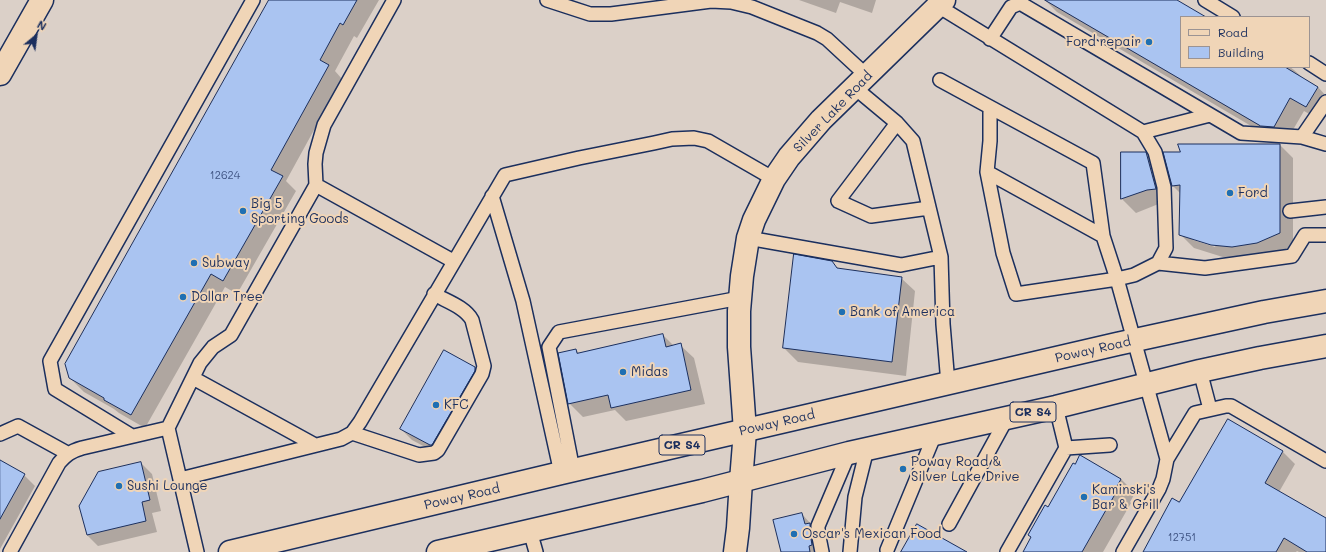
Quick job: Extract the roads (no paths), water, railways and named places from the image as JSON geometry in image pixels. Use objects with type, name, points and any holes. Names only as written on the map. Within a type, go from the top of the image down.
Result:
[{"type":"main road","points":[[0,74],[42,0]]},
{"type":"main road","name":"Silver Lake Road","points":[[735,552],[745,431],[739,347],[740,298],[748,238],[754,220],[774,179],[804,138],[941,3]]},
{"type":"main road","name":"Poway Road","points":[[230,552],[1135,340],[1264,312],[1326,301]]},
{"type":"main road","name":"CR S4","points":[[438,552],[740,481],[858,451],[1056,407],[1200,371],[1326,346]]},
{"type":"lane","points":[[132,436],[55,388],[50,361],[253,0]]},
{"type":"lane","points":[[197,552],[168,428],[200,363],[213,347],[231,334],[316,186],[316,153],[324,125],[394,0]]},
{"type":"lane","points":[[547,0],[590,14],[611,14],[711,1],[731,2],[752,7],[817,33],[827,39],[861,82],[913,141],[940,257],[943,324],[948,384]]},
{"type":"lane","points":[[1205,0],[1231,16]]},
{"type":"lane","points":[[941,3],[990,39],[1143,132],[1155,152],[1164,187],[1166,248],[1158,263]]},
{"type":"lane","points":[[990,39],[1011,7],[1020,3],[1241,133],[1302,137],[1326,144]]},
{"type":"lane","points":[[1310,64],[1326,74]]},
{"type":"lane","points":[[940,80],[1094,163],[1103,236],[1135,340],[1167,459]]},
{"type":"lane","points":[[1302,137],[1326,102]]},
{"type":"lane","points":[[990,108],[990,141],[987,172],[1003,253],[1016,294],[1117,279],[1134,275],[1158,263],[1204,268],[1292,256],[1305,235],[1326,235]]},
{"type":"lane","points":[[1143,132],[1210,115]]},
{"type":"lane","points":[[897,123],[838,201],[872,216],[929,208]]},
{"type":"lane","points":[[180,479],[341,439],[352,433],[360,422],[453,261],[505,175],[672,139],[694,138],[708,141],[774,179]]},
{"type":"lane","points":[[987,172],[1103,236]]},
{"type":"lane","points":[[316,186],[453,261]]},
{"type":"lane","points":[[492,196],[523,301],[567,472]]},
{"type":"lane","points":[[1290,211],[1326,207]]},
{"type":"lane","points":[[748,238],[901,265],[940,257]]},
{"type":"lane","points":[[352,433],[419,455],[434,454],[438,450],[482,374],[484,366],[472,320],[469,315],[434,294]]},
{"type":"lane","points":[[567,472],[549,347],[558,332],[740,298]]},
{"type":"lane","points":[[1200,371],[1210,409]]},
{"type":"lane","points":[[193,378],[315,445]]},
{"type":"lane","points":[[1123,552],[1159,489],[1163,479],[1167,459],[1195,413],[1231,406],[1326,461]]},
{"type":"lane","points":[[1008,552],[1066,448],[1056,407]]},
{"type":"lane","points":[[949,524],[1007,418]]},
{"type":"lane","points":[[0,434],[18,426],[67,454]]},
{"type":"lane","points":[[10,552],[59,463],[67,454],[74,450],[168,428]]},
{"type":"lane","points":[[886,550],[935,434]]},
{"type":"lane","points":[[1066,448],[1110,445]]},
{"type":"lane","points":[[822,552],[818,526],[858,451]]},
{"type":"lane","points":[[850,552],[858,451]]},
{"type":"lane","points":[[530,531],[536,552]]},
{"type":"place","name":"Ford repair","points":[[1149,42]]},
{"type":"place","name":"Ford","points":[[1230,193]]},
{"type":"place","name":"Big 5 Sporting Goods","points":[[243,211]]},
{"type":"place","name":"Subway","points":[[194,263]]},
{"type":"place","name":"Dollar Tree","points":[[183,297]]},
{"type":"place","name":"Bank of America","points":[[842,312]]},
{"type":"place","name":"Midas","points":[[623,372]]},
{"type":"place","name":"KFC","points":[[436,405]]},
{"type":"place","name":"Poway Road & Silver Lake Drive","points":[[903,469]]},
{"type":"place","name":"Sushi Lounge","points":[[119,486]]},
{"type":"place","name":"Kaminski's Bar & Grill","points":[[1084,497]]},
{"type":"place","name":"Oscar's Mexican Food","points":[[794,534]]}]
